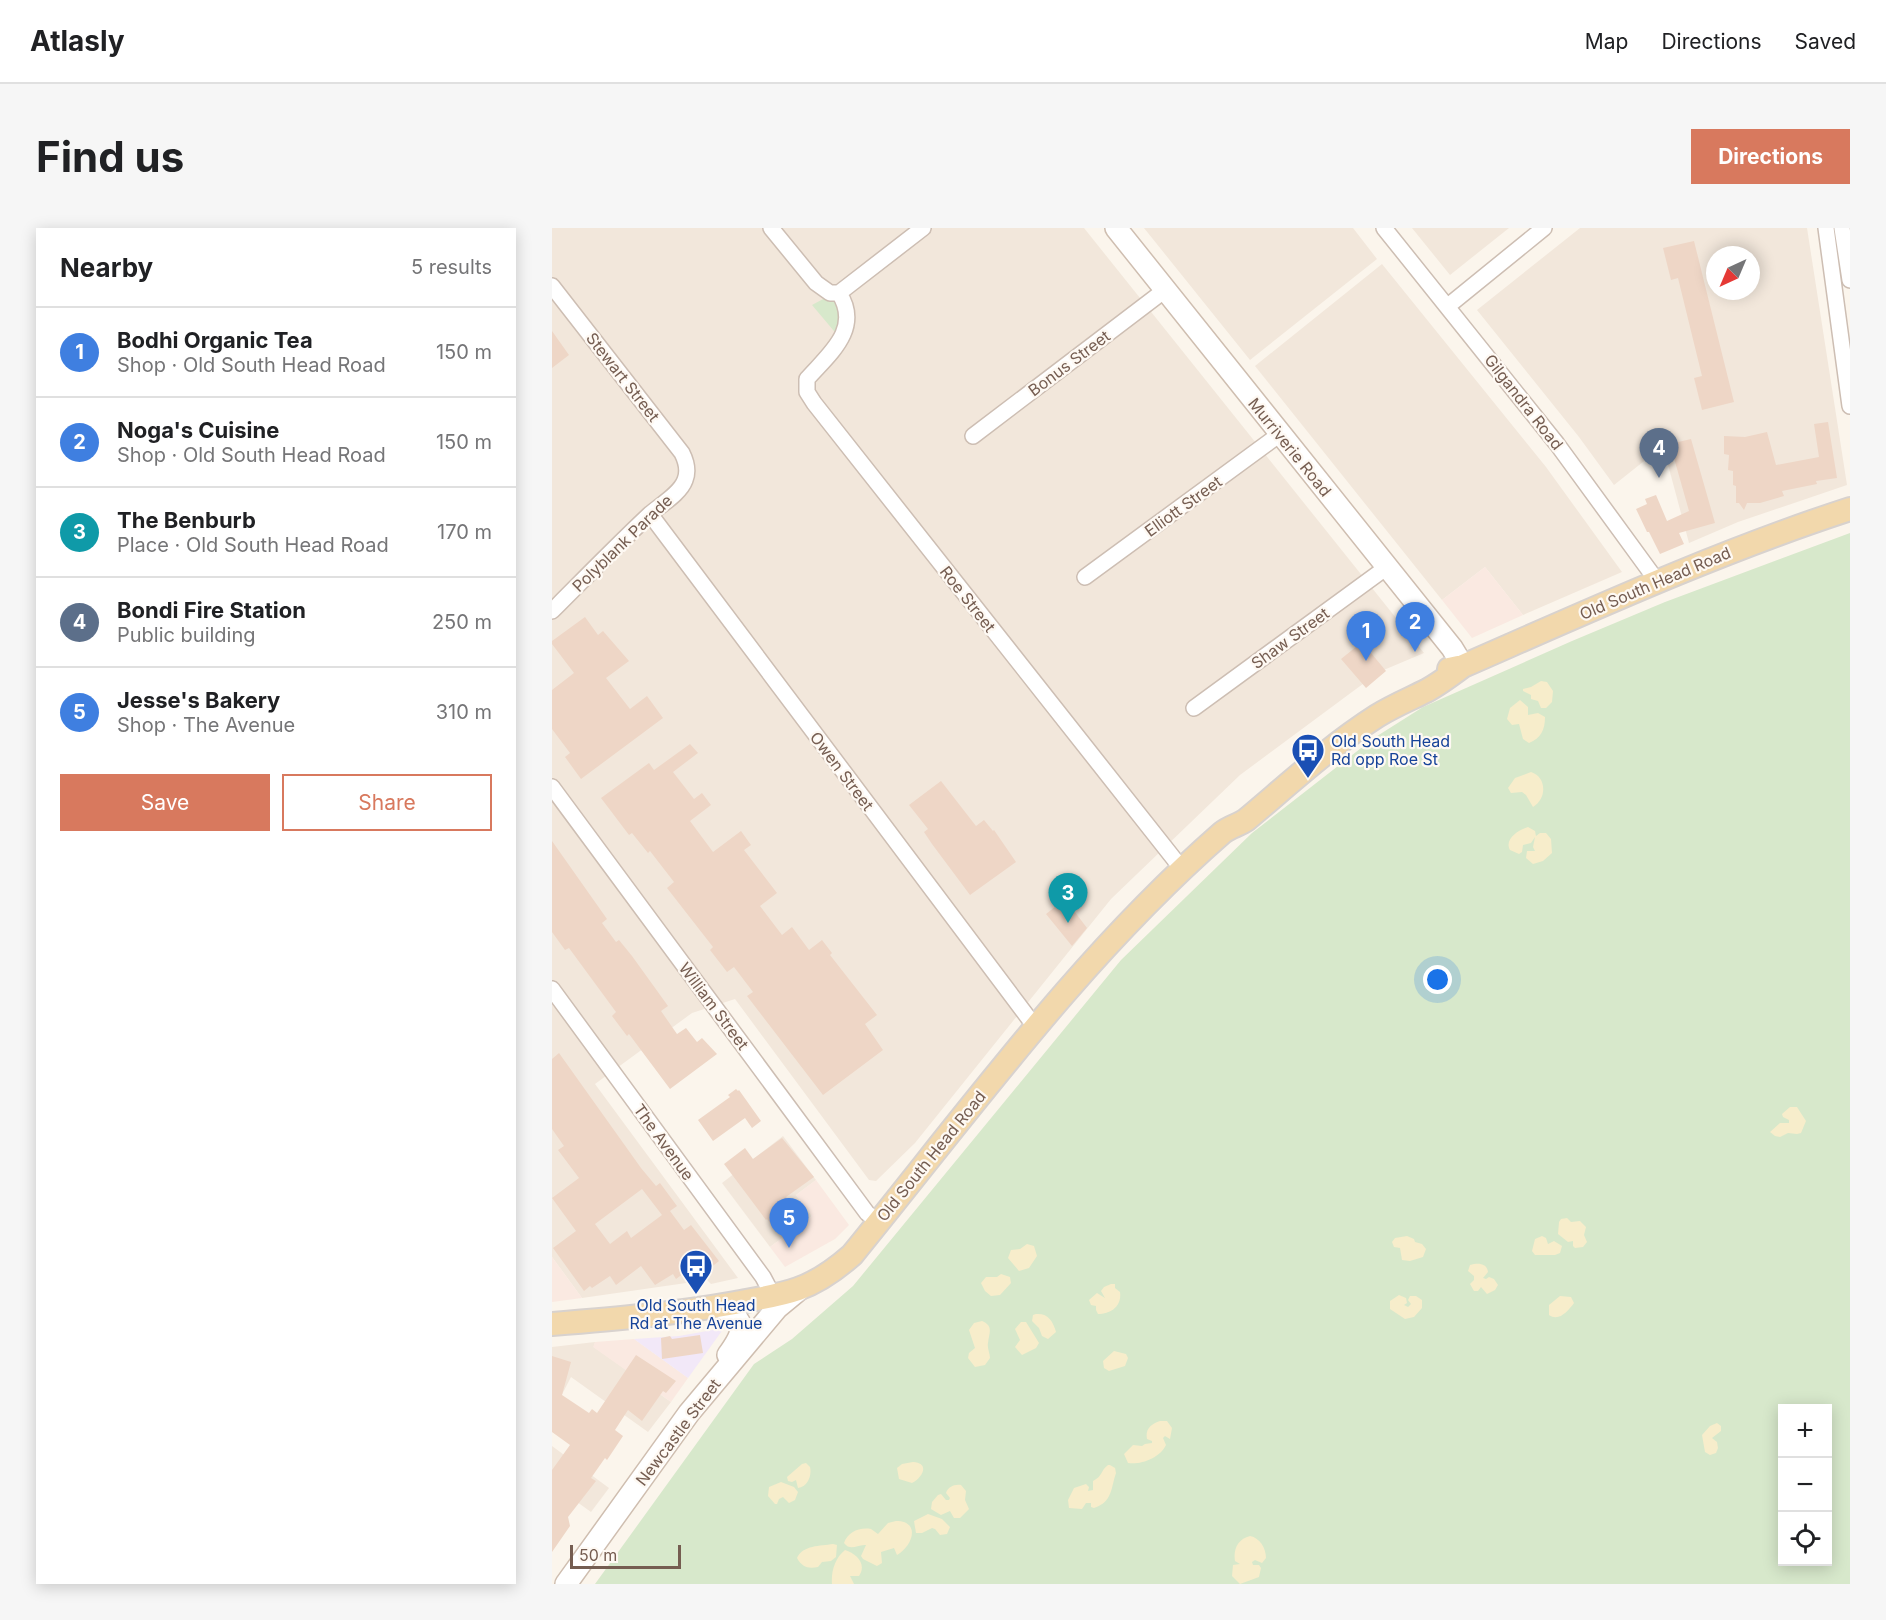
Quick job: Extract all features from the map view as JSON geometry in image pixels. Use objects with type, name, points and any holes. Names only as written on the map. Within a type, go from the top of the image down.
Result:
[{"type":"main road","name":"Old South Head Road","points":[[552,1324],[719,1306],[800,1289],[827,1275],[852,1255],[1036,1028],[1105,948],[1182,870],[1225,831],[1244,822],[1305,769],[1379,715],[1441,683],[1464,666],[1657,581],[1742,547],[1850,509]]},
{"type":"street","points":[[771,228],[816,283],[830,293],[840,293],[923,228]]},
{"type":"street","name":"Murriverie Road","points":[[1116,228],[1452,648],[1464,666]]},
{"type":"street","name":"Gilgandra Road","points":[[1384,228],[1557,444],[1657,581]]},
{"type":"street","points":[[1448,306],[1544,228]]},
{"type":"street","points":[[1826,228],[1846,349],[1850,406]]},
{"type":"street","points":[[1842,228],[1850,280]]},
{"type":"street","name":"Stewart Street","points":[[552,286],[682,453],[687,472]]},
{"type":"street","name":"Bonus Street","points":[[973,436],[1165,290]]},
{"type":"street","name":"Roe Street","points":[[840,293],[844,301],[848,323],[837,343],[807,379],[807,392],[1182,870]]},
{"type":"street","name":"Elliott Street","points":[[1085,576],[1280,434]]},
{"type":"street","name":"Polyblank Parade","points":[[552,611],[650,514],[679,489],[685,481],[687,472]]},
{"type":"street","name":"Owen Street","points":[[650,514],[1036,1028]]},
{"type":"street","name":"Shaw Street","points":[[1194,708],[1387,567]]},
{"type":"street","name":"William Street","points":[[552,787],[867,1213],[878,1222]]},
{"type":"street","name":"The Avenue","points":[[552,989],[763,1277],[773,1296]]},
{"type":"street","name":"Newcastle Street","points":[[566,1584],[689,1413],[777,1308],[800,1289]]},
{"type":"street","points":[[689,1413],[712,1376],[737,1343],[742,1327],[741,1321],[734,1314],[719,1306]]},
{"type":"shaded area","points":[[552,228],[1084,228],[1424,653],[1379,672],[1240,775],[1111,899],[915,1143],[876,1181],[869,1180],[735,999],[692,1013],[595,1084],[738,1278],[711,1284],[707,1280],[582,1298],[552,1257]]},
{"type":"shaded area","points":[[1144,228],[1353,228],[1377,259],[1250,360]]},
{"type":"shaded area","points":[[1412,228],[1509,228],[1450,275]]},
{"type":"shaded area","points":[[1580,228],[1807,228],[1847,485],[1738,522],[1689,543],[1663,446],[1614,485],[1579,437],[1477,310]]},
{"type":"shaded area","points":[[1382,264],[1546,467],[1622,572],[1523,615],[1485,567],[1442,600],[1255,366]]},
{"type":"shaded area","points":[[1485,567],[1523,615],[1472,638],[1442,600]]},
{"type":"shaded area","points":[[783,1136],[816,1180],[796,1195],[812,1216],[770,1247],[722,1183]]},
{"type":"shaded area","points":[[816,1180],[849,1225],[835,1239],[785,1267],[770,1247],[812,1216],[796,1195]]},
{"type":"shaded area","points":[[552,1257],[582,1298],[552,1302]]},
{"type":"shaded area","points":[[724,1328],[688,1378],[634,1339],[679,1336]]},
{"type":"shaded area","points":[[634,1339],[688,1378],[671,1402],[593,1347],[595,1342]]},
{"type":"shaded area","points":[[595,1342],[594,1347],[671,1402],[648,1432],[571,1377],[552,1414],[552,1347]]},
{"type":"shaded area","points":[[552,1446],[609,1488],[591,1512],[552,1484]]},
{"type":"green space","points":[[825,298],[838,302],[843,307],[839,337],[812,305]]},
{"type":"green space","points":[[1850,533],[1850,1584],[595,1584],[754,1364],[792,1339],[853,1286],[1121,960],[1252,833],[1374,738],[1423,707],[1665,602]]},
{"type":"sand","points":[[1541,681],[1547,682],[1553,691],[1552,702],[1546,708],[1541,708],[1538,701],[1531,699],[1531,695],[1523,691]]},
{"type":"sand","points":[[1520,700],[1528,707],[1528,715],[1538,713],[1545,717],[1542,733],[1529,743],[1523,739],[1519,724],[1512,725],[1507,719],[1510,708]]},
{"type":"sand","points":[[1531,772],[1540,778],[1543,788],[1541,799],[1533,807],[1526,795],[1522,792],[1511,793],[1508,788],[1515,778]]},
{"type":"sand","points":[[1528,827],[1535,831],[1536,836],[1546,833],[1551,839],[1552,853],[1543,861],[1533,864],[1526,858],[1527,851],[1535,851],[1533,847],[1535,837],[1531,843],[1523,845],[1522,852],[1519,854],[1510,850],[1509,846],[1513,836]]},
{"type":"sand","points":[[1790,1107],[1797,1107],[1806,1121],[1801,1133],[1775,1136],[1770,1132],[1780,1123],[1789,1123],[1789,1120],[1782,1114]]},
{"type":"sand","points":[[1567,1218],[1571,1222],[1580,1221],[1586,1227],[1584,1235],[1587,1242],[1583,1247],[1575,1248],[1573,1241],[1568,1242],[1558,1234],[1559,1222]]},
{"type":"sand","points":[[1407,1236],[1422,1244],[1426,1249],[1423,1257],[1410,1261],[1402,1260],[1400,1248],[1394,1247],[1392,1242],[1395,1238]]},
{"type":"sand","points":[[1542,1236],[1546,1238],[1548,1244],[1554,1241],[1562,1246],[1560,1253],[1535,1255],[1532,1251],[1535,1239]]},
{"type":"sand","points":[[1027,1244],[1034,1246],[1037,1256],[1029,1268],[1019,1271],[1008,1258],[1011,1250],[1020,1249]]},
{"type":"sand","points":[[1470,1265],[1486,1267],[1488,1272],[1483,1278],[1494,1279],[1498,1285],[1495,1290],[1487,1294],[1481,1287],[1478,1291],[1474,1291],[1470,1284],[1474,1276],[1468,1271]]},
{"type":"sand","points":[[1001,1274],[1010,1277],[1011,1283],[1000,1295],[991,1296],[981,1283],[986,1277],[997,1277]]},
{"type":"sand","points":[[1115,1284],[1115,1288],[1120,1292],[1119,1301],[1111,1311],[1098,1314],[1096,1306],[1091,1305],[1089,1300],[1097,1293],[1105,1298],[1101,1291]]},
{"type":"sand","points":[[1399,1295],[1406,1298],[1407,1303],[1404,1305],[1408,1307],[1411,1304],[1408,1300],[1410,1296],[1416,1296],[1422,1300],[1422,1308],[1414,1317],[1405,1319],[1390,1309],[1390,1301]]},
{"type":"sand","points":[[1560,1296],[1571,1297],[1574,1303],[1563,1315],[1553,1317],[1549,1315],[1549,1305]]},
{"type":"sand","points":[[1033,1315],[1047,1316],[1053,1324],[1056,1332],[1048,1339],[1042,1336],[1039,1328],[1032,1321]]},
{"type":"sand","points":[[982,1321],[989,1328],[990,1358],[985,1365],[975,1367],[968,1358],[969,1353],[975,1348],[969,1330],[974,1323]]},
{"type":"sand","points":[[1021,1322],[1026,1322],[1039,1343],[1036,1348],[1022,1355],[1015,1347],[1020,1340],[1015,1329]]},
{"type":"sand","points":[[1114,1351],[1126,1354],[1128,1358],[1125,1366],[1109,1371],[1104,1368],[1103,1361]]},
{"type":"sand","points":[[1167,1421],[1172,1428],[1170,1439],[1165,1436],[1163,1438],[1166,1445],[1163,1450],[1150,1460],[1128,1463],[1124,1454],[1133,1445],[1142,1446],[1152,1443],[1147,1439],[1148,1430],[1151,1425]]},
{"type":"sand","points":[[1717,1423],[1721,1426],[1721,1431],[1712,1438],[1717,1442],[1718,1448],[1716,1453],[1710,1455],[1705,1452],[1702,1435],[1710,1426]]},
{"type":"sand","points":[[913,1462],[922,1465],[922,1474],[912,1483],[899,1479],[897,1468],[902,1464]]},
{"type":"sand","points":[[806,1463],[810,1467],[810,1477],[807,1483],[798,1488],[796,1480],[788,1481],[787,1477]]},
{"type":"sand","points":[[1108,1465],[1115,1468],[1116,1473],[1110,1494],[1105,1502],[1094,1508],[1091,1507],[1091,1503],[1086,1503],[1082,1509],[1069,1508],[1068,1500],[1074,1488],[1086,1484],[1089,1487],[1088,1491],[1093,1490],[1093,1481]]},
{"type":"sand","points":[[781,1482],[794,1487],[798,1492],[795,1500],[789,1503],[783,1497],[775,1504],[768,1496],[769,1487]]},
{"type":"sand","points":[[961,1485],[966,1491],[965,1500],[969,1509],[960,1518],[954,1518],[950,1511],[941,1515],[931,1509],[932,1502],[938,1495],[941,1494],[949,1500],[946,1493],[948,1489]]},
{"type":"sand","points":[[928,1514],[942,1519],[950,1527],[947,1534],[940,1535],[932,1528],[916,1533],[914,1521]]},
{"type":"sand","points":[[904,1522],[912,1529],[910,1540],[903,1551],[897,1555],[894,1548],[881,1552],[882,1563],[877,1566],[861,1556],[866,1545],[849,1547],[844,1543],[854,1531],[871,1529],[878,1534],[888,1523]]},
{"type":"sand","points":[[1250,1536],[1262,1544],[1266,1558],[1262,1563],[1255,1560],[1252,1562],[1253,1565],[1259,1565],[1261,1568],[1259,1577],[1240,1584],[1232,1576],[1233,1565],[1240,1564],[1235,1561],[1235,1552],[1239,1542]]},
{"type":"sand","points":[[837,1545],[836,1557],[831,1561],[822,1562],[818,1567],[806,1567],[797,1558],[808,1548]]},
{"type":"sand","points":[[845,1550],[860,1560],[861,1572],[859,1576],[850,1576],[854,1584],[832,1584],[834,1565]]},
{"type":"building","points":[[1694,241],[1706,289],[1706,300],[1709,300],[1734,402],[1702,410],[1694,378],[1702,376],[1678,278],[1671,280],[1663,248]]},
{"type":"building","points":[[552,331],[569,355],[552,368]]},
{"type":"building","points":[[1828,422],[1837,478],[1816,481],[1817,484],[1782,491],[1784,496],[1760,503],[1747,503],[1744,510],[1739,503],[1736,503],[1733,471],[1728,470],[1729,455],[1724,454],[1724,436],[1745,437],[1767,432],[1776,465],[1819,457],[1814,424]]},
{"type":"building","points":[[1691,439],[1715,523],[1679,533],[1684,544],[1660,554],[1636,509],[1647,504],[1645,499],[1656,495],[1667,521],[1689,511],[1670,444]]},
{"type":"building","points":[[585,617],[598,635],[603,631],[629,661],[606,678],[630,709],[647,696],[663,718],[581,779],[565,757],[570,753],[552,729],[552,690],[574,673],[552,641]]},
{"type":"building","points":[[1362,642],[1386,671],[1366,688],[1341,659]]},
{"type":"building","points":[[690,744],[698,753],[673,772],[694,799],[702,793],[711,805],[690,821],[713,852],[741,831],[751,845],[744,850],[777,893],[760,906],[782,935],[792,927],[809,950],[822,940],[832,953],[830,955],[877,1015],[865,1024],[883,1050],[823,1095],[747,996],[753,992],[734,967],[727,972],[710,950],[713,947],[667,888],[674,882],[650,851],[648,853],[632,833],[629,835],[601,798],[649,763],[654,770]]},
{"type":"building","points":[[941,781],[976,826],[984,820],[994,830],[1016,862],[970,895],[932,844],[924,832],[928,829],[909,805]]},
{"type":"building","points":[[552,841],[607,919],[602,923],[616,942],[619,940],[632,956],[668,1006],[661,1011],[677,1034],[686,1028],[697,1042],[702,1038],[717,1054],[670,1089],[629,1034],[627,1036],[612,1016],[616,1012],[569,948],[565,950],[552,932]]},
{"type":"building","points":[[1065,899],[1087,928],[1072,946],[1046,914]]},
{"type":"building","points":[[559,1053],[641,1168],[656,1186],[660,1183],[677,1206],[670,1211],[684,1230],[691,1225],[719,1261],[709,1269],[706,1265],[700,1268],[699,1266],[685,1276],[684,1273],[676,1279],[673,1274],[655,1285],[641,1266],[616,1285],[610,1276],[584,1291],[553,1248],[576,1231],[552,1198],[579,1178],[558,1150],[564,1146],[552,1129],[552,1059]],"holes":[[[642,1189],[662,1215],[631,1238],[627,1231],[610,1244],[595,1224]]]},
{"type":"building","points":[[736,1089],[761,1121],[752,1128],[745,1118],[713,1141],[698,1120],[730,1097],[728,1095]]},
{"type":"building","points":[[782,1138],[814,1177],[786,1197],[797,1211],[774,1228],[724,1164],[745,1148],[753,1159]]},
{"type":"building","points":[[700,1335],[703,1353],[662,1359],[661,1338],[670,1336],[672,1339]]},
{"type":"building","points":[[636,1355],[676,1381],[666,1393],[663,1391],[642,1421],[628,1410],[615,1430],[623,1436],[607,1460],[605,1458],[591,1478],[596,1481],[568,1517],[570,1526],[552,1552],[552,1470],[570,1445],[552,1432],[552,1356],[571,1362],[562,1395],[589,1413],[592,1409],[597,1413]]},
{"type":"place","name":"Bondi Fire Station","points":[[1659,478]]},
{"type":"place","name":"Noga's Cuisine","points":[[1415,652]]},
{"type":"place","name":"Bodhi Organic Tea","points":[[1366,661]]},
{"type":"place","name":"Old South Head Rd opp Roe St","points":[[1308,779]]},
{"type":"place","name":"The Benburb","points":[[1068,923]]},
{"type":"place","name":"Jesse's Bakery","points":[[789,1248]]},
{"type":"place","name":"Old South Head Rd at The Avenue","points":[[696,1295]]}]
